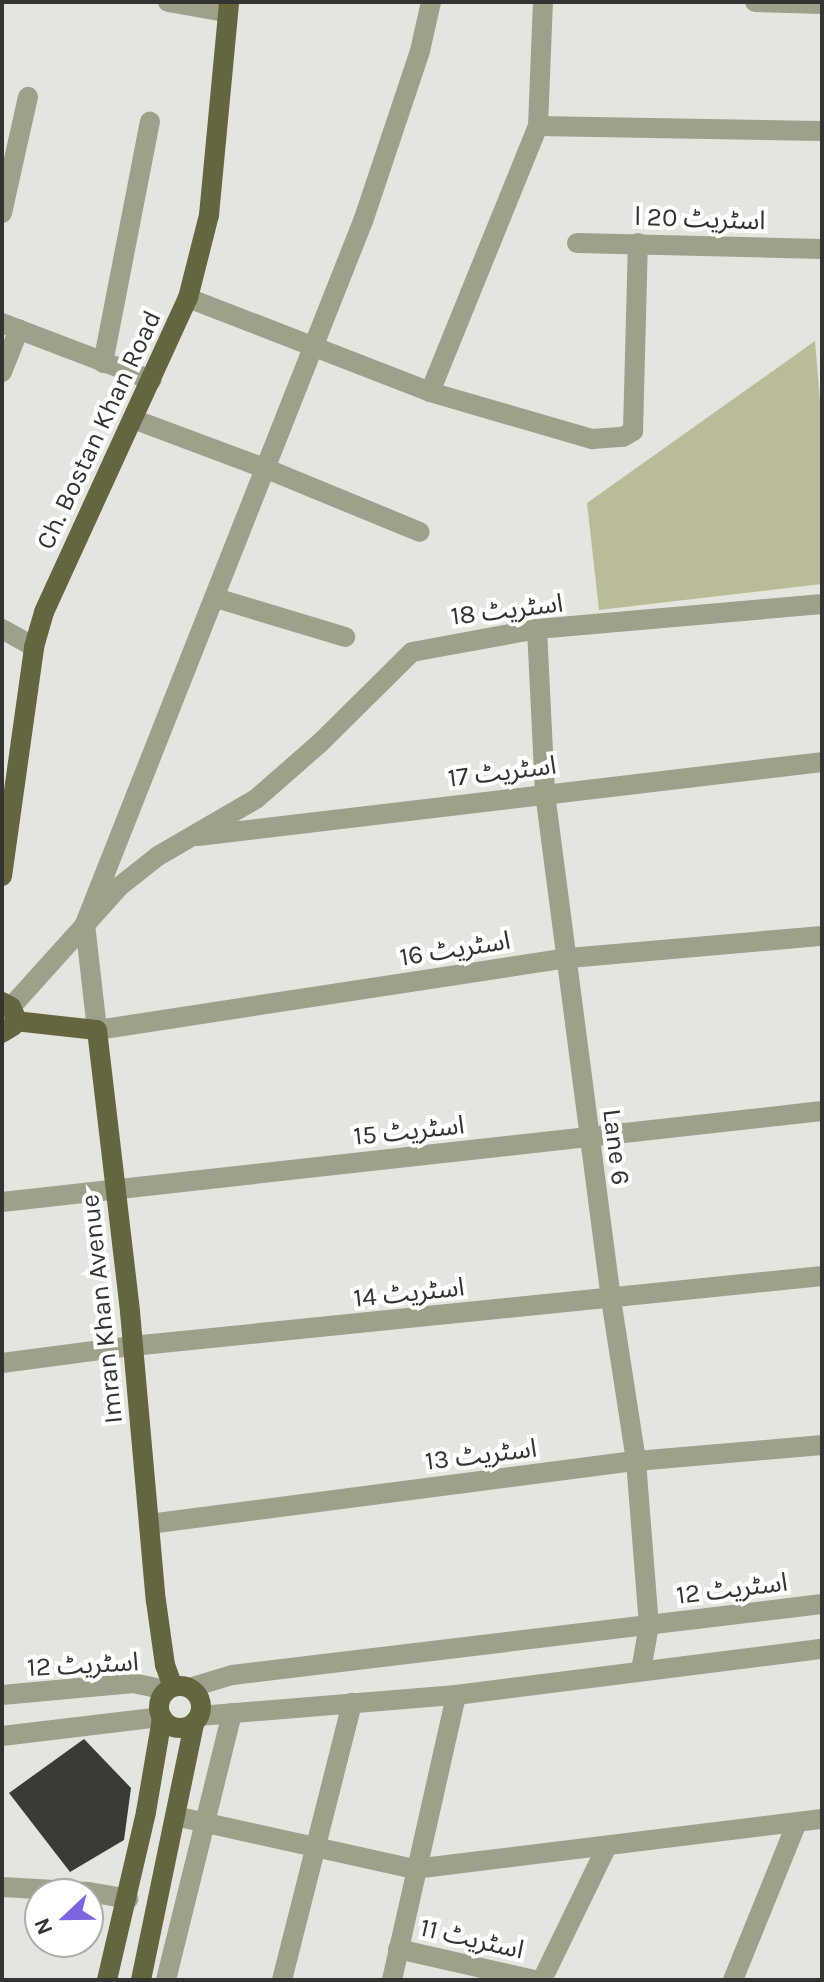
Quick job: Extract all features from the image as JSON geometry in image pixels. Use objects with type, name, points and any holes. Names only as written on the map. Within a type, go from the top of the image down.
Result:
[{"type":"main road","name":"Ch. Bostan Khan Road","points":[[2,876],[34,647],[44,612],[188,298],[209,215],[228,7]]},
{"type":"main road","points":[[8,1016],[97,1030]]},
{"type":"main road","name":"Imran Khan Avenue","points":[[97,1030],[163,1649],[177,1688]]},
{"type":"main road","points":[[107,1980],[128,1899],[162,1718],[160,1700],[177,1688],[201,1703],[141,1980]]},
{"type":"main road","points":[[162,1718],[177,1728],[197,1720]]},
{"type":"street","points":[[168,2],[228,7]]},
{"type":"street","points":[[85,924],[363,221],[420,51],[431,2]]},
{"type":"street","points":[[430,392],[538,126],[543,2]]},
{"type":"street","points":[[755,2],[822,4]]},
{"type":"street","points":[[2,213],[28,97]]},
{"type":"street","points":[[103,363],[150,122]]},
{"type":"street","points":[[538,126],[822,131]]},
{"type":"street","name":"اسٹریٹ 20 ا","points":[[577,243],[822,249]]},
{"type":"street","points":[[188,298],[430,392],[592,439],[623,437],[633,431],[638,243]]},
{"type":"street","points":[[2,372],[11,326],[151,380]]},
{"type":"street","points":[[133,419],[267,469],[420,532]]},
{"type":"street","points":[[216,598],[345,637]]},
{"type":"street","name":"اسٹریٹ 18","points":[[8,1016],[120,886],[188,838],[256,799],[320,743],[412,652],[537,629],[822,604]]},
{"type":"street","points":[[2,629],[34,647]]},
{"type":"street","name":"Lane 6","points":[[537,629],[545,793],[569,958],[588,1137],[636,1461],[649,1625],[641,1671]]},
{"type":"street","name":"اسٹریٹ 17","points":[[188,838],[822,762]]},
{"type":"street","name":"Imran Khan Avenue","points":[[85,924],[97,1030]]},
{"type":"street","name":"اسٹریٹ 16","points":[[97,1030],[569,958],[822,936]]},
{"type":"street","name":"اسٹریٹ 15","points":[[2,1202],[822,1111]]},
{"type":"street","name":"اسٹریٹ 14","points":[[2,1363],[132,1346],[822,1276]]},
{"type":"street","name":"اسٹریٹ 13","points":[[149,1524],[636,1461],[822,1445]]},
{"type":"street","name":"اسٹریٹ 12","points":[[2,1694],[133,1683],[177,1688],[232,1675],[822,1604]]},
{"type":"street","points":[[197,1720],[232,1713],[456,1695],[822,1649]]},
{"type":"street","points":[[392,1980],[414,1869],[456,1695]]},
{"type":"street","points":[[282,1980],[352,1703]]},
{"type":"street","points":[[166,1980],[232,1713]]},
{"type":"street","points":[[2,1736],[162,1718]]},
{"type":"street","points":[[175,1816],[414,1869],[822,1819]]},
{"type":"street","points":[[733,1980],[797,1822]]},
{"type":"street","points":[[542,1980],[607,1846]]},
{"type":"street","points":[[2,1887],[89,1892],[128,1899]]},
{"type":"street","name":"اسٹریٹ 11","points":[[398,1949],[535,1980]]},
{"type":"green space","points":[[815,341],[822,425],[822,584],[599,610],[587,503]]},
{"type":"building","points":[[84,1739],[131,1788],[124,1840],[70,1872],[9,1793]]}]
